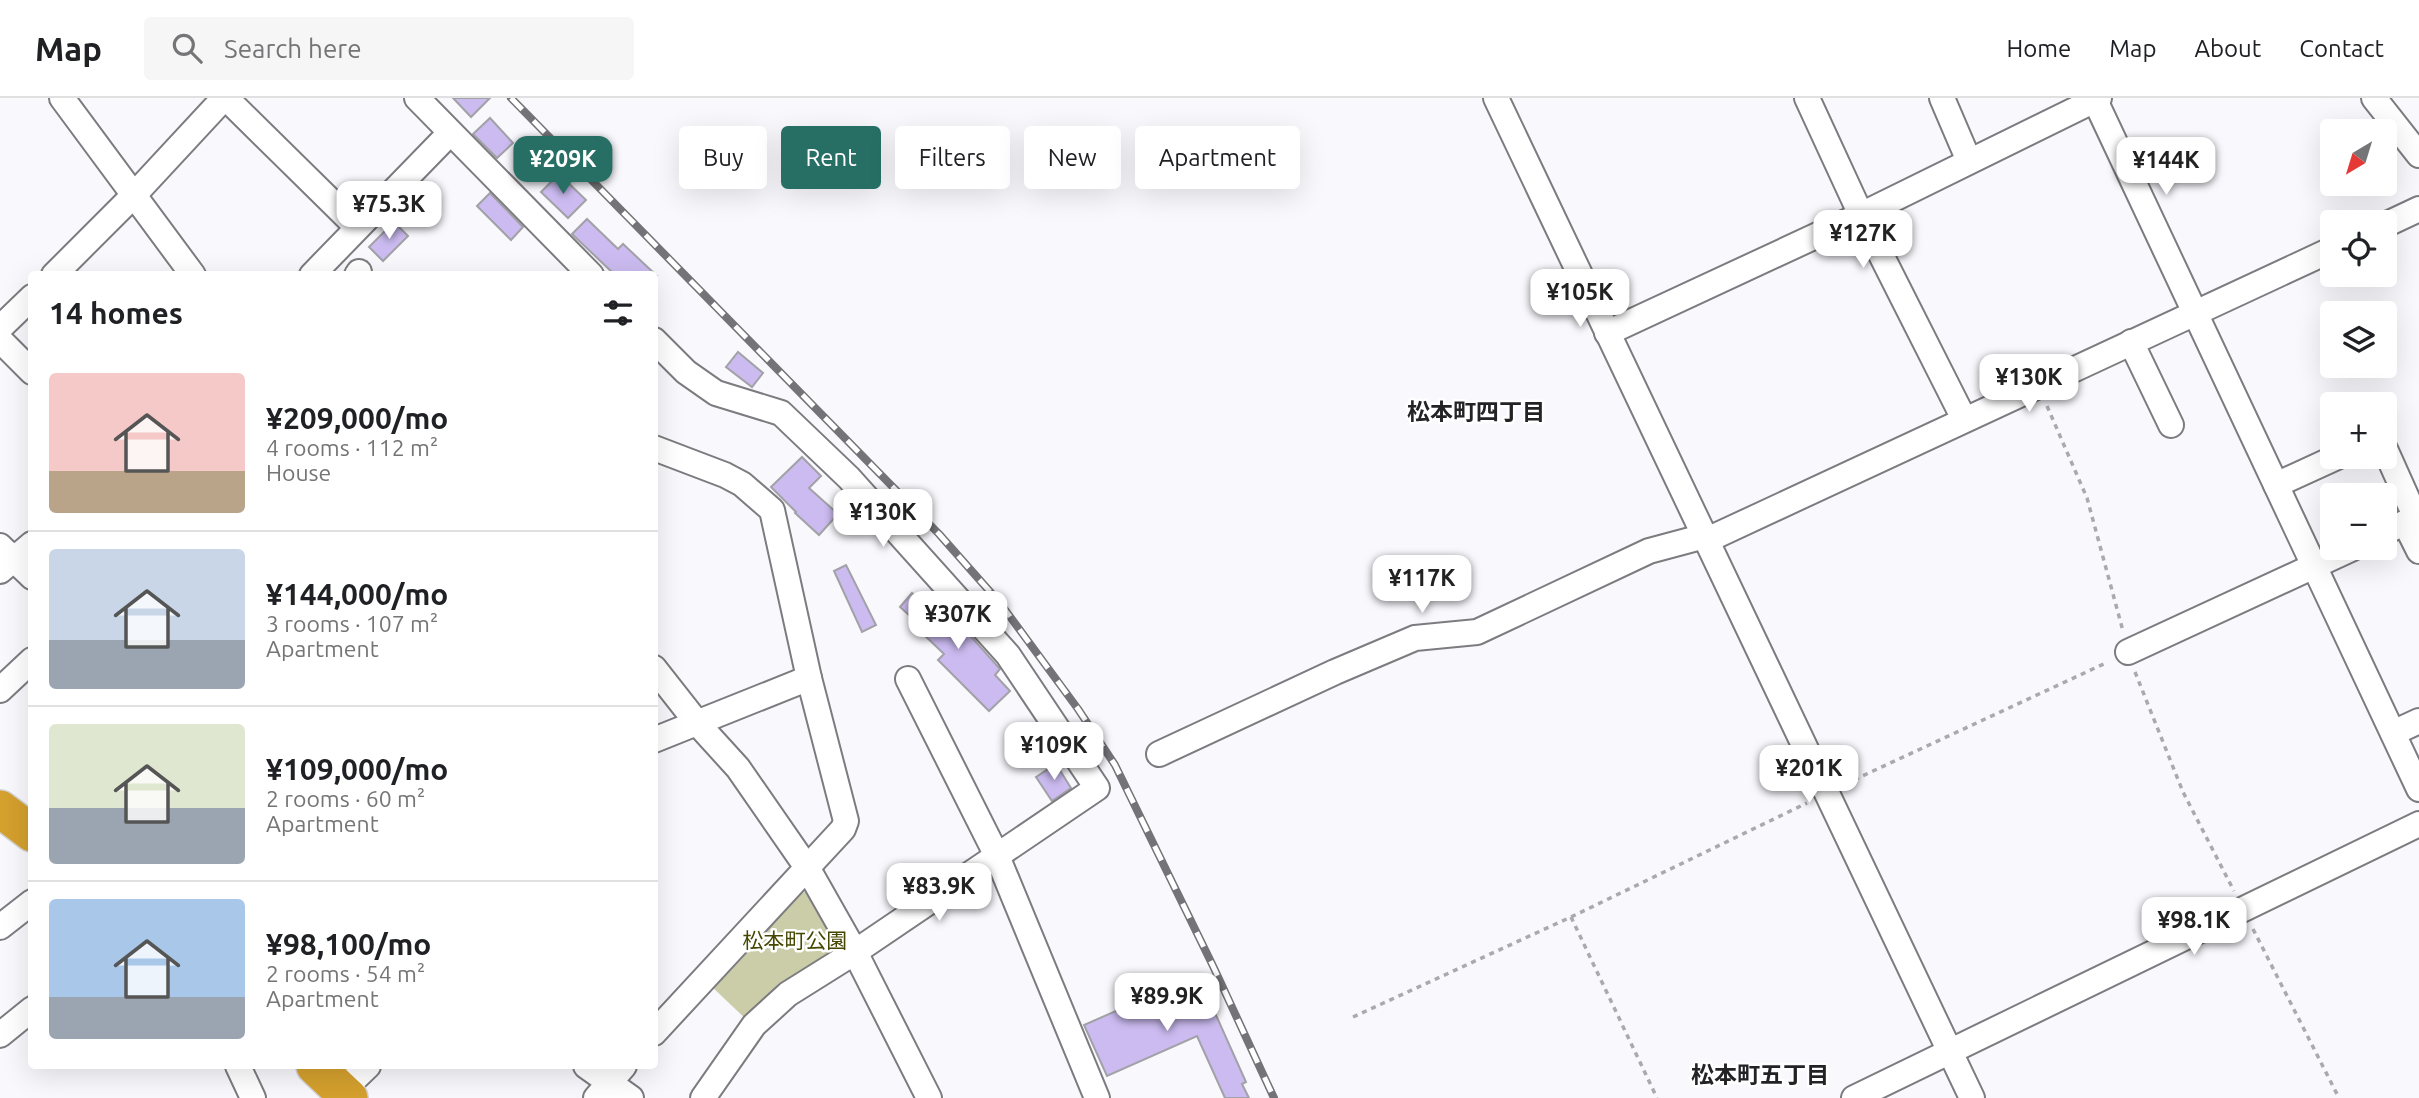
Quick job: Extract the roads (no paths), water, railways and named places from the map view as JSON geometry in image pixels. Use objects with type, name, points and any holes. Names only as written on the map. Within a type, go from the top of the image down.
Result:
[{"type":"highway","points":[[0,809],[28,830]]},
{"type":"street","points":[[62,98],[190,271]]},
{"type":"street","points":[[58,271],[225,98],[357,227]]},
{"type":"street","points":[[417,98],[587,271]]},
{"type":"street","points":[[1496,98],[1972,1098]]},
{"type":"street","points":[[1807,98],[1861,215],[1964,419]]},
{"type":"street","points":[[1941,98],[1969,161]]},
{"type":"street","points":[[2374,98],[2419,155]]},
{"type":"street","points":[[1607,333],[1861,215],[2096,99],[2419,789]]},
{"type":"street","points":[[316,271],[450,132]]},
{"type":"street","points":[[2397,219],[2419,209]]},
{"type":"street","points":[[1159,754],[1415,638],[1478,632],[1649,551],[1706,538],[2320,255]]},
{"type":"street","points":[[0,328],[28,300]]},
{"type":"street","points":[[0,340],[28,368]]},
{"type":"street","points":[[2131,342],[2171,425]]},
{"type":"street","points":[[658,344],[687,372],[716,393],[781,413],[849,478],[1008,655],[1097,788],[855,952],[788,994],[754,1025],[703,1098]]},
{"type":"street","points":[[658,449],[742,484],[772,510],[809,678],[846,821],[843,829],[808,869],[658,1029]]},
{"type":"street","points":[[2276,485],[2320,465]]},
{"type":"street","points":[[2391,469],[2406,522],[2419,551]]},
{"type":"street","points":[[11,555],[28,573]]},
{"type":"street","points":[[2128,652],[2327,560]]},
{"type":"street","points":[[0,690],[28,664]]},
{"type":"street","points":[[658,673],[698,724],[738,768],[808,869],[855,952],[929,1098]]},
{"type":"street","points":[[658,739],[809,678]]},
{"type":"street","points":[[908,679],[997,856],[1097,1098]]},
{"type":"street","points":[[2393,733],[2419,721]]},
{"type":"street","points":[[1854,1098],[2419,824]]},
{"type":"street","points":[[0,927],[28,905]]},
{"type":"street","points":[[0,1035],[28,1012]]},
{"type":"street","points":[[239,1069],[253,1098]]},
{"type":"street","points":[[332,1088],[363,1069]]},
{"type":"street","points":[[590,1069],[631,1098]]},
{"type":"railway","points":[[511,98],[939,534],[1000,603],[1078,709],[1115,765],[1274,1098]]},
{"type":"district","name":"松本町四丁目","points":[[1476,412]]},
{"type":"district","name":"松本町五丁目","points":[[1760,1075]]},
{"type":"park label","name":"松本町公園","points":[[795,941]]}]
